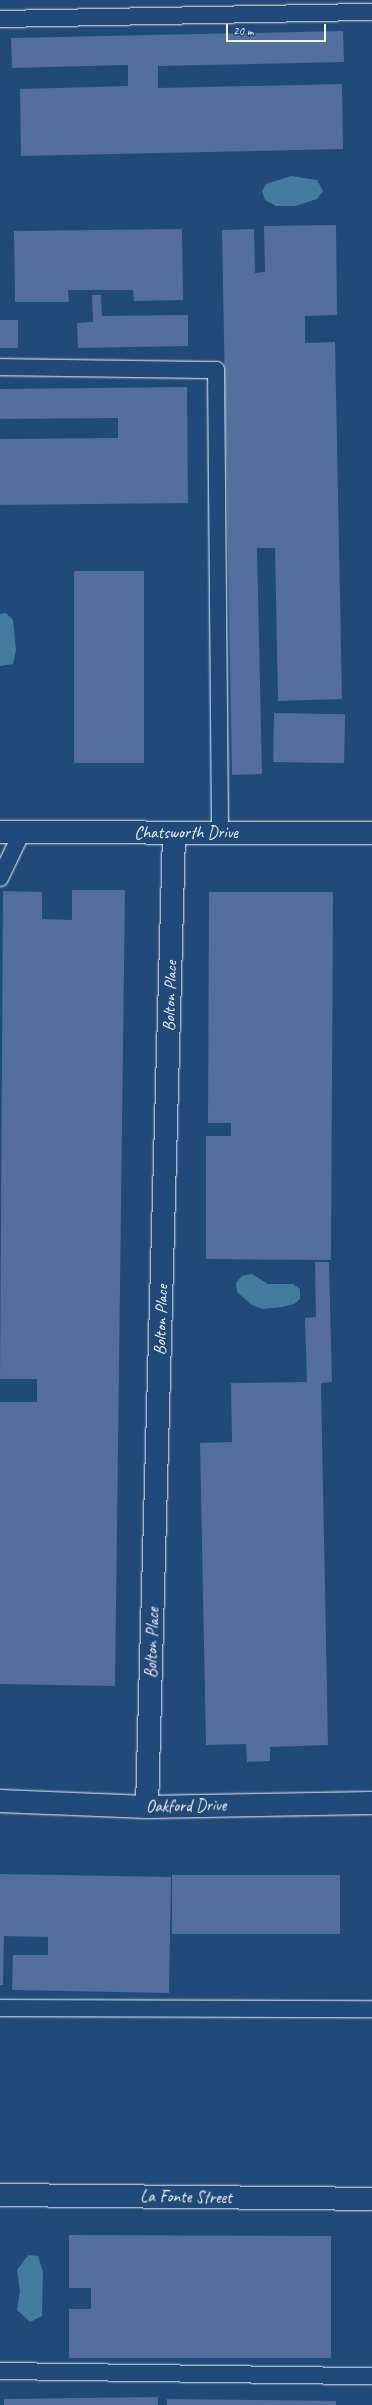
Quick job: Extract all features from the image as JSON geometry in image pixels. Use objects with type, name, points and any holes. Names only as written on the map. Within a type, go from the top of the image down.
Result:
[{"type":"street","name":"Chatsworth Drive","points":[[0,832],[372,833]]},
{"type":"street","name":"Bolton Place","points":[[148,1807],[174,833]]},
{"type":"street","name":"Oakford Drive","points":[[0,1801],[148,1807],[372,1803]]},
{"type":"street","name":"La Fonte Street","points":[[0,2195],[372,2199]]},
{"type":"lane","points":[[0,18],[372,12]]},
{"type":"lane","points":[[0,368],[216,370],[220,833]]},
{"type":"lane","points":[[0,878],[22,832]]},
{"type":"lane","points":[[0,2008],[372,2009]]},
{"type":"lane","points":[[0,2371],[372,2376]]},
{"type":"water","points":[[291,176],[317,180],[323,191],[317,199],[295,206],[276,206],[265,200],[262,191],[266,184]]},
{"type":"water","points":[[6,613],[13,620],[16,650],[13,664],[0,666],[0,614]]},
{"type":"water","points":[[252,1274],[268,1284],[293,1284],[300,1289],[300,1299],[294,1304],[282,1307],[263,1309],[252,1305],[237,1292],[236,1283],[242,1276]]},
{"type":"water","points":[[28,2255],[38,2256],[43,2272],[42,2316],[30,2322],[17,2310],[20,2291],[17,2270]]},
{"type":"building","points":[[343,31],[344,62],[158,66],[158,88],[342,84],[343,149],[21,156],[20,89],[128,86],[128,65],[12,68],[11,38]]},
{"type":"building","points":[[336,225],[337,315],[305,316],[305,343],[335,342],[342,699],[278,701],[275,548],[257,548],[262,774],[232,775],[222,230],[254,229],[255,273],[265,272],[264,226]]},
{"type":"building","points":[[182,229],[183,300],[134,301],[133,290],[68,290],[69,302],[15,302],[14,231]]},
{"type":"building","points":[[92,295],[101,295],[102,316],[188,315],[188,346],[78,348],[77,323],[93,322]]},
{"type":"building","points":[[0,320],[18,320],[18,348],[0,348]]},
{"type":"building","points":[[187,387],[188,503],[0,505],[0,439],[118,438],[118,418],[0,419],[0,389]]},
{"type":"building","points":[[74,571],[144,571],[144,763],[74,763]]},
{"type":"building","points":[[274,713],[345,714],[344,763],[273,762]]},
{"type":"building","points":[[72,890],[125,890],[115,1686],[0,1684],[0,1402],[37,1402],[37,1379],[0,1379],[3,891],[42,892],[42,919],[72,920]]},
{"type":"building","points":[[209,892],[333,892],[331,1260],[206,1259],[206,1136],[231,1136],[231,1123],[208,1123]]},
{"type":"building","points":[[315,1262],[329,1262],[332,1382],[321,1383],[328,1745],[270,1747],[270,1761],[247,1762],[246,1744],[206,1745],[200,1443],[232,1442],[231,1383],[307,1382],[305,1318],[316,1317]]},
{"type":"building","points":[[0,1874],[171,1877],[169,1993],[12,1990],[13,1955],[48,1955],[48,1937],[4,1936],[3,1985],[0,1985]]},
{"type":"building","points":[[172,1875],[340,1875],[340,1934],[172,1934]]},
{"type":"building","points":[[69,2235],[331,2236],[331,2358],[69,2358],[69,2309],[91,2309],[91,2288],[69,2288]]},
{"type":"building","points":[[158,2397],[158,2405],[4,2405],[4,2399]]},
{"type":"building","points":[[167,2399],[336,2401],[336,2405],[167,2405]]}]
